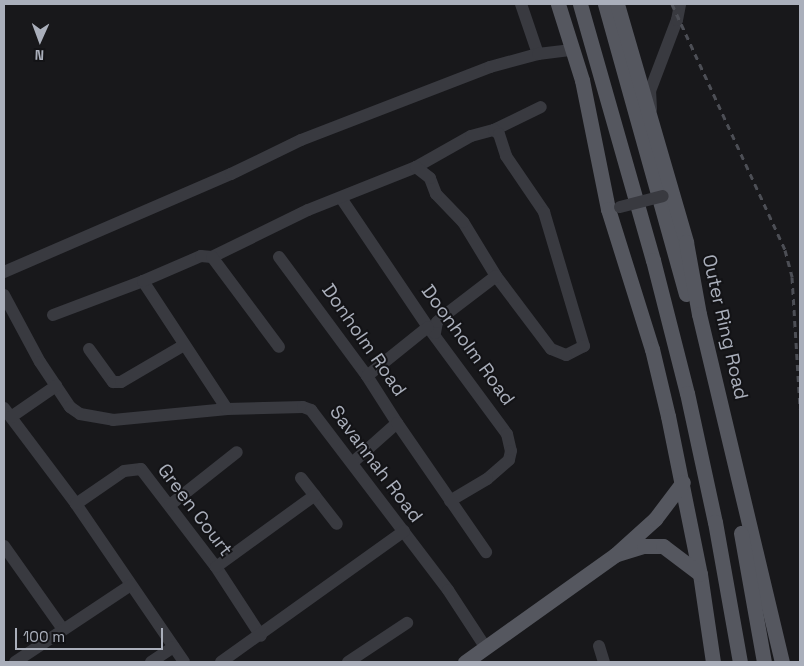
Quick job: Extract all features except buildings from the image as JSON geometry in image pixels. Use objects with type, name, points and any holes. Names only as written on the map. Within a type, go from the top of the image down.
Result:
[{"type":"main road","points":[[558,4],[582,80],[652,349],[683,482],[700,574],[713,662]]},
{"type":"main road","points":[[580,4],[687,393],[716,522],[740,662]]},
{"type":"main road","name":"Outer Ring Road","points":[[605,4],[648,153],[709,388],[764,662]]},
{"type":"main road","name":"Outer Ring Road","points":[[617,4],[651,116],[668,194],[699,314],[782,662]]},
{"type":"main road","points":[[465,662],[615,555],[655,519],[683,482]]},
{"type":"main road","points":[[615,555],[644,546],[663,546],[700,574]]},
{"type":"street","points":[[522,4],[538,54]]},
{"type":"street","points":[[651,116],[650,91],[678,20],[680,4]]},
{"type":"street","points":[[4,272],[231,174],[302,140],[490,67],[538,54],[572,50]]},
{"type":"street","points":[[54,315],[143,281],[200,256],[212,257],[308,210],[416,167],[471,136],[494,130],[541,107]]},
{"type":"street","points":[[416,167],[430,178],[436,194],[463,222],[496,276],[551,349],[566,355],[584,346],[544,212],[506,156],[499,134],[494,130]]},
{"type":"street","points":[[614,208],[668,194]]},
{"type":"street","name":"Doonholm Road","points":[[341,198],[432,330],[507,434],[511,451],[509,460],[501,468],[450,501]]},
{"type":"street","points":[[212,257],[280,347]]},
{"type":"street","name":"Donholm Road","points":[[280,257],[367,376],[397,423],[353,462]]},
{"type":"street","points":[[367,376],[432,330],[445,315],[496,276]]},
{"type":"street","points":[[143,281],[227,409]]},
{"type":"street","points":[[4,295],[24,337],[56,386],[7,413],[76,504],[184,662]]},
{"type":"street","points":[[88,349],[113,382],[121,382],[184,345]]},
{"type":"street","name":"Savannah Road","points":[[56,386],[70,407],[91,418],[113,420],[227,409],[303,407],[311,410],[353,462],[448,590],[486,648]]},
{"type":"street","points":[[397,423],[486,552]]},
{"type":"street","points":[[170,506],[237,452]]},
{"type":"street","name":"Green Court","points":[[76,504],[132,469],[141,469],[216,567],[261,636]]},
{"type":"street","points":[[302,478],[337,524]]},
{"type":"street","points":[[216,567],[315,495]]},
{"type":"street","points":[[221,662],[261,636],[404,531]]},
{"type":"street","points":[[4,546],[62,628]]},
{"type":"street","points":[[16,662],[62,628],[130,585]]},
{"type":"street","points":[[348,662],[408,623]]},
{"type":"street","points":[[151,662],[173,646]]},
{"type":"street","points":[[599,646],[604,662]]},
{"type":"railway","points":[[672,4],[785,250],[792,277],[800,409]]}]
